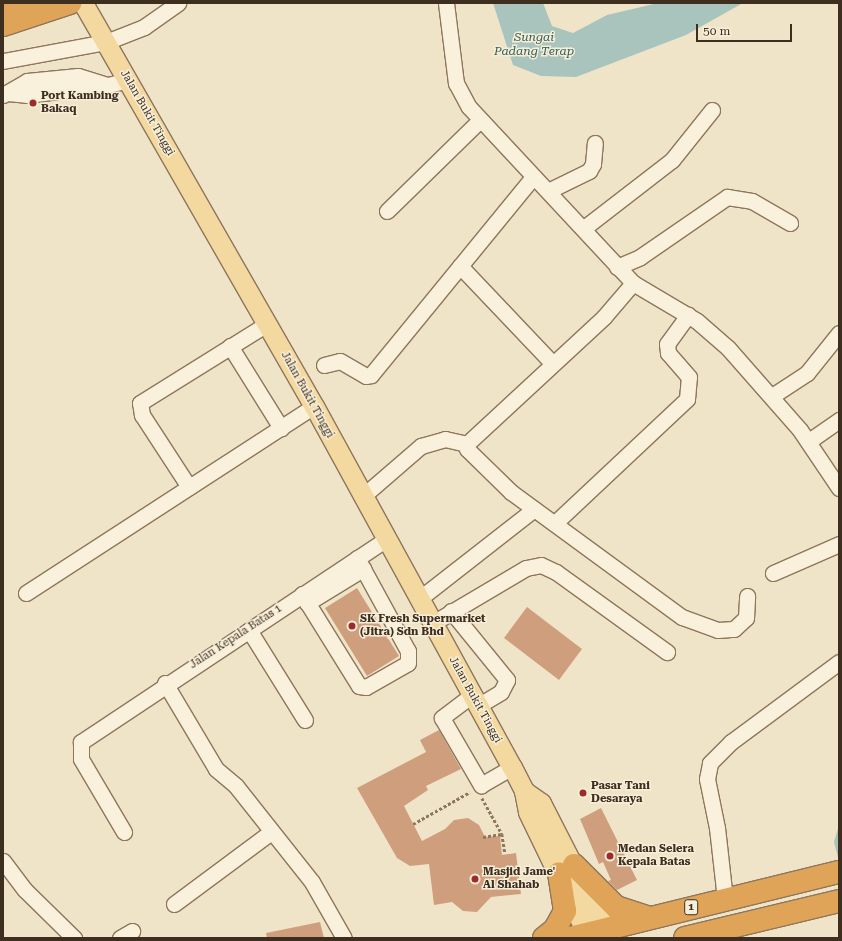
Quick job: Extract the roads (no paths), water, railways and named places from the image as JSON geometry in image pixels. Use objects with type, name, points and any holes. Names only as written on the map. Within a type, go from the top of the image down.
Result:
[{"type":"highway","points":[[3,8],[21,3]]},
{"type":"highway","points":[[3,25],[70,3]]},
{"type":"highway","points":[[566,869],[616,907],[650,917]]},
{"type":"highway","points":[[544,938],[555,929],[565,911],[566,869]]},
{"type":"highway","name":"1","points":[[592,935],[650,917],[839,872]]},
{"type":"highway","points":[[685,938],[839,901]]},
{"type":"main road","name":"Jalan Bukit Tinggi","points":[[84,3],[314,406],[475,700],[524,791],[528,812],[566,869],[592,935]]},
{"type":"street","points":[[3,62],[106,42],[144,27],[178,3]]},
{"type":"street","points":[[446,3],[458,91],[480,120],[533,177],[584,228],[617,267],[633,283],[688,315],[716,336],[772,396],[809,441],[839,488]]},
{"type":"street","points":[[5,94],[28,95],[128,80]]},
{"type":"street","points":[[584,228],[672,160],[712,110]]},
{"type":"street","points":[[387,211],[480,120]]},
{"type":"street","points":[[548,192],[589,171],[594,164],[595,143]]},
{"type":"street","points":[[324,365],[340,361],[366,376],[371,375],[533,177]]},
{"type":"street","points":[[617,267],[640,257],[727,197],[752,201],[790,223]]},
{"type":"street","points":[[460,266],[552,363]]},
{"type":"street","points":[[467,444],[552,363],[604,317],[633,283]]},
{"type":"street","points":[[555,523],[687,399],[689,377],[666,349],[668,340],[688,315]]},
{"type":"street","points":[[189,487],[142,415],[140,403],[267,324]]},
{"type":"street","points":[[772,396],[807,373],[839,333]]},
{"type":"street","points":[[230,346],[281,428]]},
{"type":"street","points":[[26,592],[314,406]]},
{"type":"street","points":[[809,441],[839,420]]},
{"type":"street","points":[[363,496],[421,446],[446,439],[467,444]]},
{"type":"street","points":[[467,444],[469,453],[480,464],[534,509],[555,523],[666,607],[693,623],[718,630],[734,629],[746,618],[747,596]]},
{"type":"street","points":[[419,599],[534,509]]},
{"type":"street","name":"Jalan Kepala Batas 1","points":[[124,832],[80,758],[79,746],[86,736],[249,630],[305,599],[360,564],[386,539]]},
{"type":"street","points":[[773,573],[839,544]]},
{"type":"street","points":[[305,599],[359,686],[366,687],[408,663],[408,651],[360,564]]},
{"type":"street","points":[[433,623],[526,568],[541,565],[556,572],[667,652]]},
{"type":"street","points":[[451,611],[507,680],[501,692],[475,700],[442,718],[479,787],[512,768]]},
{"type":"street","points":[[249,630],[305,720]]},
{"type":"street","points":[[725,899],[717,828],[707,779],[710,763],[731,742],[839,662]]},
{"type":"street","points":[[166,684],[216,768],[236,786],[312,882],[344,938]]},
{"type":"street","points":[[174,904],[271,832]]},
{"type":"street","points":[[3,861],[25,890],[74,938]]},
{"type":"water","name":"Sungai Padang Terap","points":[[493,3],[543,3],[552,26],[573,33],[607,15],[658,3],[743,3],[686,35],[576,77],[541,76],[513,65]]},
{"type":"water","points":[[839,825],[839,861],[834,842]]},
{"type":"place","name":"Port Kambing Bakaq","points":[[33,103]]},
{"type":"place","name":"SK Fresh Supermarket (Jitra) Sdn Bhd","points":[[352,626]]},
{"type":"place","name":"Pasar Tani Desaraya","points":[[583,793]]},
{"type":"place","name":"Medan Selera Kepala Batas","points":[[610,856]]},
{"type":"place","name":"Masjid Jame' Al Shahab","points":[[475,879]]}]
